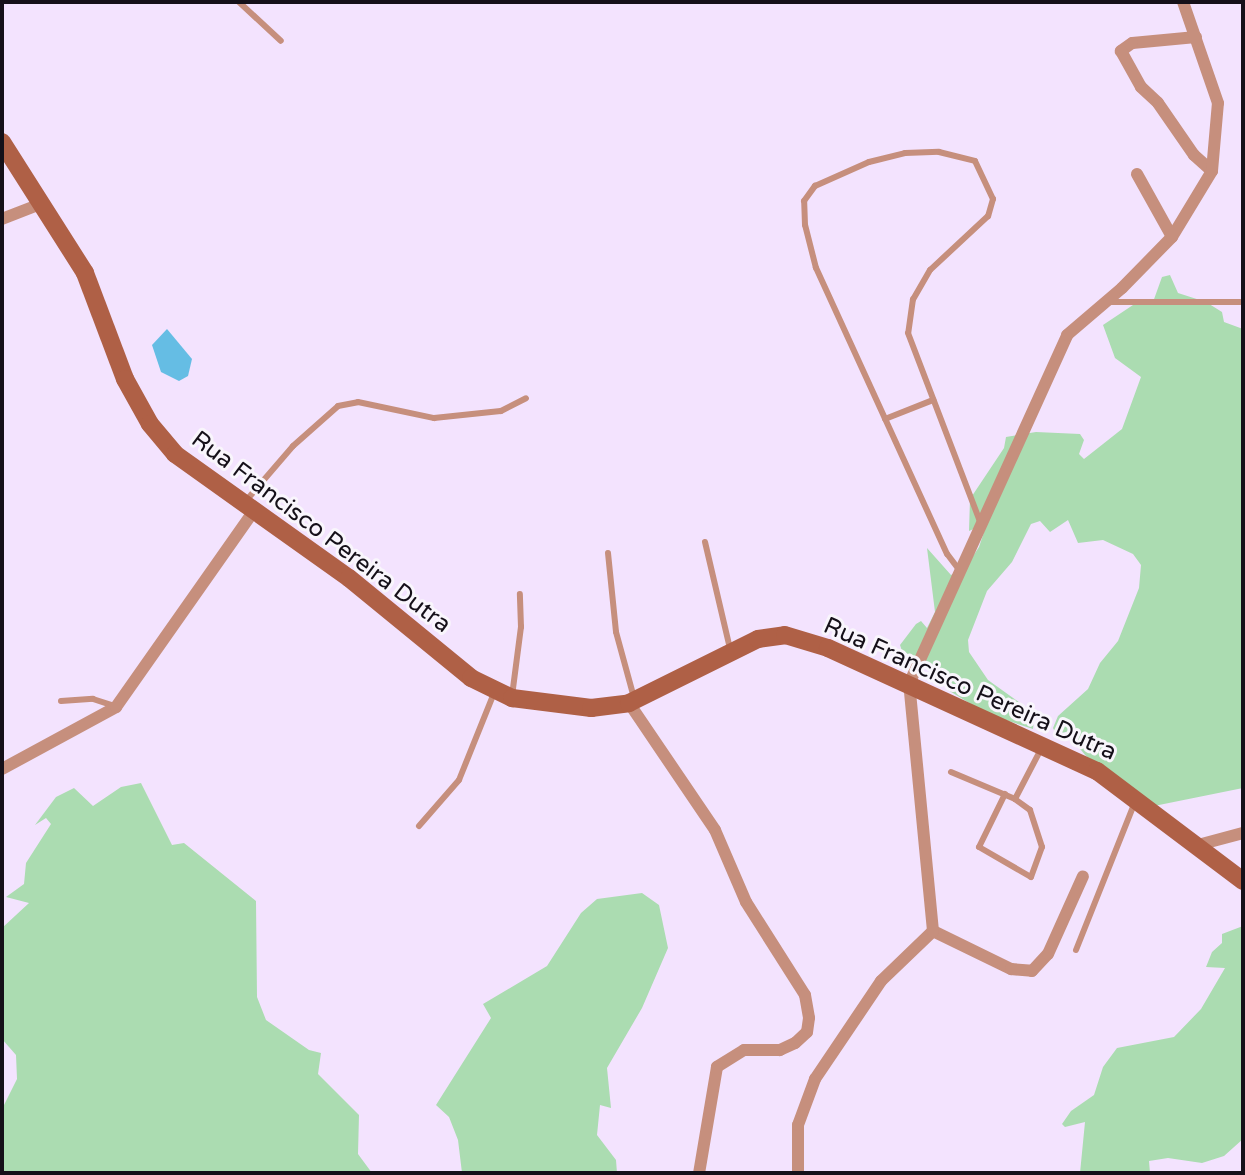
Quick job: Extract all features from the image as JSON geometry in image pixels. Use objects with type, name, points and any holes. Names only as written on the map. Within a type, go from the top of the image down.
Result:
[{"type":"main road","name":"Rua Francisco Pereira Dutra","points":[[2,142],[85,273],[125,379],[150,424],[175,454],[349,578],[471,678],[512,698],[591,708],[632,701],[730,651],[758,639],[785,635],[909,684],[1097,771],[1243,881]]},
{"type":"street","points":[[933,931],[909,684],[1068,335],[1107,302],[1172,237],[1212,171],[1218,103],[1183,2]]},
{"type":"street","points":[[1196,37],[1132,43],[1121,51],[1141,87],[1158,103],[1194,155],[1212,171]]},
{"type":"street","points":[[1137,174],[1172,237]]},
{"type":"street","points":[[2,219],[43,203]]},
{"type":"street","points":[[2,769],[116,707],[248,508]]},
{"type":"street","points":[[632,701],[715,830],[746,902],[805,995],[809,1018],[807,1032],[795,1043],[780,1049],[744,1050],[717,1067],[699,1173]]},
{"type":"street","points":[[1198,845],[1243,833]]},
{"type":"street","points":[[933,931],[1012,969],[1032,971],[1048,954],[1083,876]]},
{"type":"street","points":[[798,1173],[798,1125],[815,1079],[881,981],[933,931]]},
{"type":"lane","points":[[239,2],[281,41]]},
{"type":"lane","points":[[960,571],[947,554],[816,268],[804,201],[816,186],[869,162],[905,153],[939,152],[975,161],[993,199],[988,216],[930,270],[913,299],[908,333],[981,525]]},
{"type":"lane","points":[[1107,302],[1243,302]]},
{"type":"lane","points":[[248,508],[293,446],[338,406],[358,402],[434,418],[501,411],[526,398]]},
{"type":"lane","points":[[885,419],[933,400]]},
{"type":"lane","points":[[705,542],[730,651]]},
{"type":"lane","points":[[608,553],[616,632],[632,701]]},
{"type":"lane","points":[[512,698],[522,627],[520,594]]},
{"type":"lane","points":[[419,825],[458,780],[495,691]]},
{"type":"lane","points":[[61,701],[93,699],[116,707]]},
{"type":"lane","points":[[1015,799],[1043,744]]},
{"type":"lane","points":[[951,772],[1005,794],[1030,810],[1042,847],[1031,877],[979,847],[1005,794]]},
{"type":"lane","points":[[1076,950],[1136,798]]},
{"type":"green space","points":[[1170,275],[1178,293],[1206,302],[1222,312],[1224,322],[1243,329],[1243,788],[1154,806],[1086,756],[1066,732],[1056,734],[1053,728],[1058,716],[1088,689],[1100,663],[1118,641],[1139,588],[1141,565],[1133,554],[1103,540],[1078,543],[1068,520],[1050,532],[1040,521],[1031,524],[1012,562],[987,591],[968,640],[969,652],[988,680],[1027,708],[1034,719],[1033,729],[987,714],[948,690],[924,662],[902,651],[900,645],[916,624],[921,621],[927,628],[935,612],[927,548],[951,575],[966,567],[979,547],[987,523],[969,531],[970,499],[1004,448],[1006,437],[1036,432],[1080,434],[1084,440],[1079,454],[1084,459],[1122,429],[1141,377],[1115,358],[1103,325],[1136,303],[1153,302],[1162,277]]},
{"type":"green space","points":[[141,783],[172,845],[184,843],[256,901],[257,997],[266,1020],[309,1050],[321,1053],[318,1074],[359,1115],[358,1154],[372,1173],[2,1173],[2,1109],[17,1079],[16,1055],[2,1039],[2,928],[29,903],[6,897],[24,884],[26,863],[51,824],[46,818],[35,825],[56,797],[74,788],[93,806],[121,787]]},
{"type":"green space","points":[[642,893],[659,905],[668,948],[642,1008],[607,1068],[611,1108],[600,1105],[597,1135],[616,1160],[617,1173],[462,1173],[458,1140],[449,1117],[436,1105],[491,1018],[483,1004],[547,966],[581,913],[597,899]]},
{"type":"green space","points":[[1243,926],[1243,1139],[1224,1156],[1202,1163],[1168,1158],[1149,1161],[1150,1173],[1080,1173],[1085,1122],[1065,1127],[1062,1124],[1071,1111],[1094,1095],[1103,1067],[1117,1048],[1174,1037],[1201,1009],[1225,968],[1206,967],[1212,952],[1222,943],[1222,934]]},
{"type":"water","points":[[167,329],[192,359],[188,376],[179,381],[161,372],[152,345]]}]
